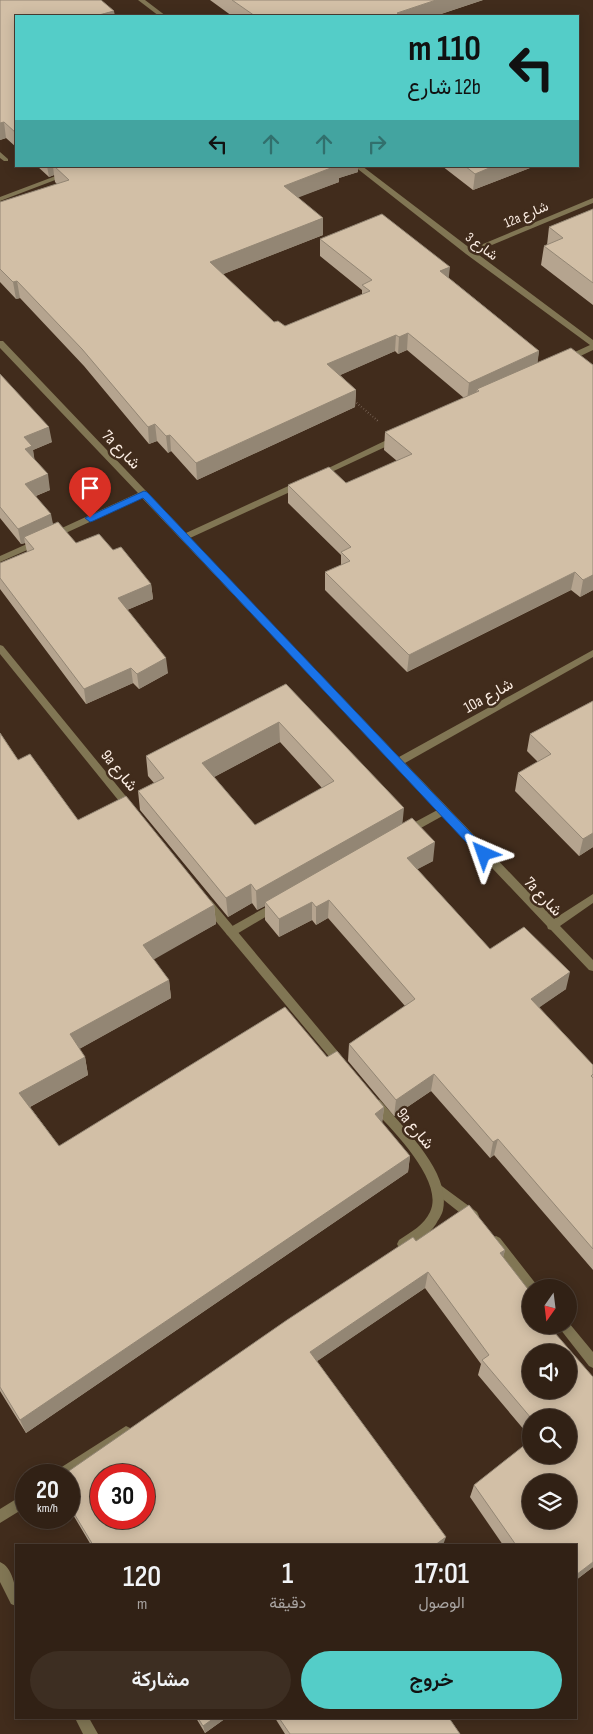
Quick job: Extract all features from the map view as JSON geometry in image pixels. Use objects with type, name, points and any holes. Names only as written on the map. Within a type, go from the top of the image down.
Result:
[{"type":"street","points":[[141,0],[162,15]]},
{"type":"street","points":[[0,154],[6,160]]},
{"type":"street","points":[[0,199],[86,167]]},
{"type":"street","name":"شارع 3","points":[[358,167],[593,346]]},
{"type":"street","name":"12a شارع","points":[[469,252],[593,200]]},
{"type":"street","name":"7a شارع","points":[[0,343],[593,967]]},
{"type":"street","points":[[557,363],[593,346]]},
{"type":"street","points":[[185,537],[406,434]]},
{"type":"street","points":[[0,559],[144,494]]},
{"type":"street","name":"9a شارع","points":[[0,648],[137,817]]},
{"type":"street","name":"10a شارع","points":[[398,762],[593,653]]},
{"type":"street","points":[[401,835],[444,811]]},
{"type":"street","points":[[200,893],[349,1073]]},
{"type":"street","points":[[552,926],[593,898]]},
{"type":"street","points":[[231,932],[282,903]]},
{"type":"street","name":"9a شارع","points":[[368,1095],[430,1170],[439,1189]]},
{"type":"street","points":[[439,1189],[454,1199],[484,1227],[525,1279]]},
{"type":"street","points":[[395,1249],[428,1226],[438,1209],[439,1189]]},
{"type":"street","points":[[570,1334],[593,1362]]},
{"type":"street","points":[[78,1464],[135,1426]]},
{"type":"street","points":[[0,1517],[15,1507]]},
{"type":"street","points":[[0,1569],[15,1597]]},
{"type":"street","points":[[83,1719],[91,1734]]},
{"type":"path","points":[[352,399],[397,438]]},
{"type":"building","points":[[0,0],[101,0],[114,11],[99,15],[15,15],[15,132],[4,122],[0,123]]},
{"type":"building","points":[[232,0],[436,0],[397,13],[400,15],[254,15]]},
{"type":"building","points":[[55,167],[333,167],[284,186],[323,218],[210,262],[274,322],[278,321],[285,326],[370,291],[362,285],[372,280],[320,239],[382,214],[450,267],[440,271],[539,351],[469,383],[408,333],[399,337],[396,335],[327,364],[356,390],[196,463],[170,435],[166,436],[155,424],[148,427],[82,349],[17,281],[13,282],[0,269],[0,202],[69,180]]},
{"type":"building","points":[[466,167],[492,167],[475,174]]},
{"type":"building","points":[[593,209],[593,283],[544,246],[563,238],[549,227]]},
{"type":"building","points":[[571,348],[593,365],[593,575],[583,580],[575,572],[409,655],[325,572],[350,561],[341,552],[351,547],[288,485],[329,467],[346,483],[412,454],[385,432]]},
{"type":"building","points":[[0,374],[49,427],[24,437],[32,446],[25,449],[48,474],[25,484],[51,514],[18,529],[0,507]]},
{"type":"building","points":[[58,522],[76,543],[99,534],[113,550],[121,547],[151,584],[118,598],[166,658],[137,674],[131,668],[84,689],[0,578],[0,563],[34,549],[24,537]]},
{"type":"building","points":[[286,684],[404,808],[256,891],[251,884],[226,898],[138,791],[164,778],[146,756]],"holes":[[[279,722],[334,781],[255,825],[202,763]]]},
{"type":"building","points":[[593,701],[593,833],[583,839],[518,773],[551,754],[530,734]]},
{"type":"building","points":[[0,733],[18,760],[30,754],[78,820],[126,796],[214,905],[143,945],[169,980],[70,1034],[85,1057],[19,1093],[59,1146],[285,1007],[327,1057],[337,1051],[384,1107],[375,1114],[410,1156],[20,1420],[0,1387]]},
{"type":"building","points":[[412,818],[435,842],[407,858],[490,949],[524,927],[570,972],[531,999],[593,1065],[593,1074],[591,1076],[593,1078],[593,1249],[498,1139],[493,1142],[434,1074],[396,1100],[349,1044],[415,999],[329,900],[316,907],[312,902],[279,919],[265,902]]},
{"type":"building","points":[[469,1205],[505,1250],[500,1253],[522,1281],[522,1334],[556,1334],[564,1344],[522,1344],[522,1399],[577,1399],[577,1359],[593,1377],[593,1562],[577,1574],[577,1544],[515,1544],[474,1485],[522,1447],[522,1464],[577,1464],[577,1409],[523,1409],[482,1360],[489,1355],[428,1272],[310,1352],[446,1537],[436,1544],[92,1544],[80,1523],[79,1464],[287,1320],[413,1237],[416,1241]]},
{"type":"building","points":[[199,1719],[213,1719],[203,1726]]},
{"type":"building","points":[[280,1719],[450,1719],[460,1734],[290,1734]]},
{"type":"route","points":[[90,518],[144,494],[484,854]]}]
